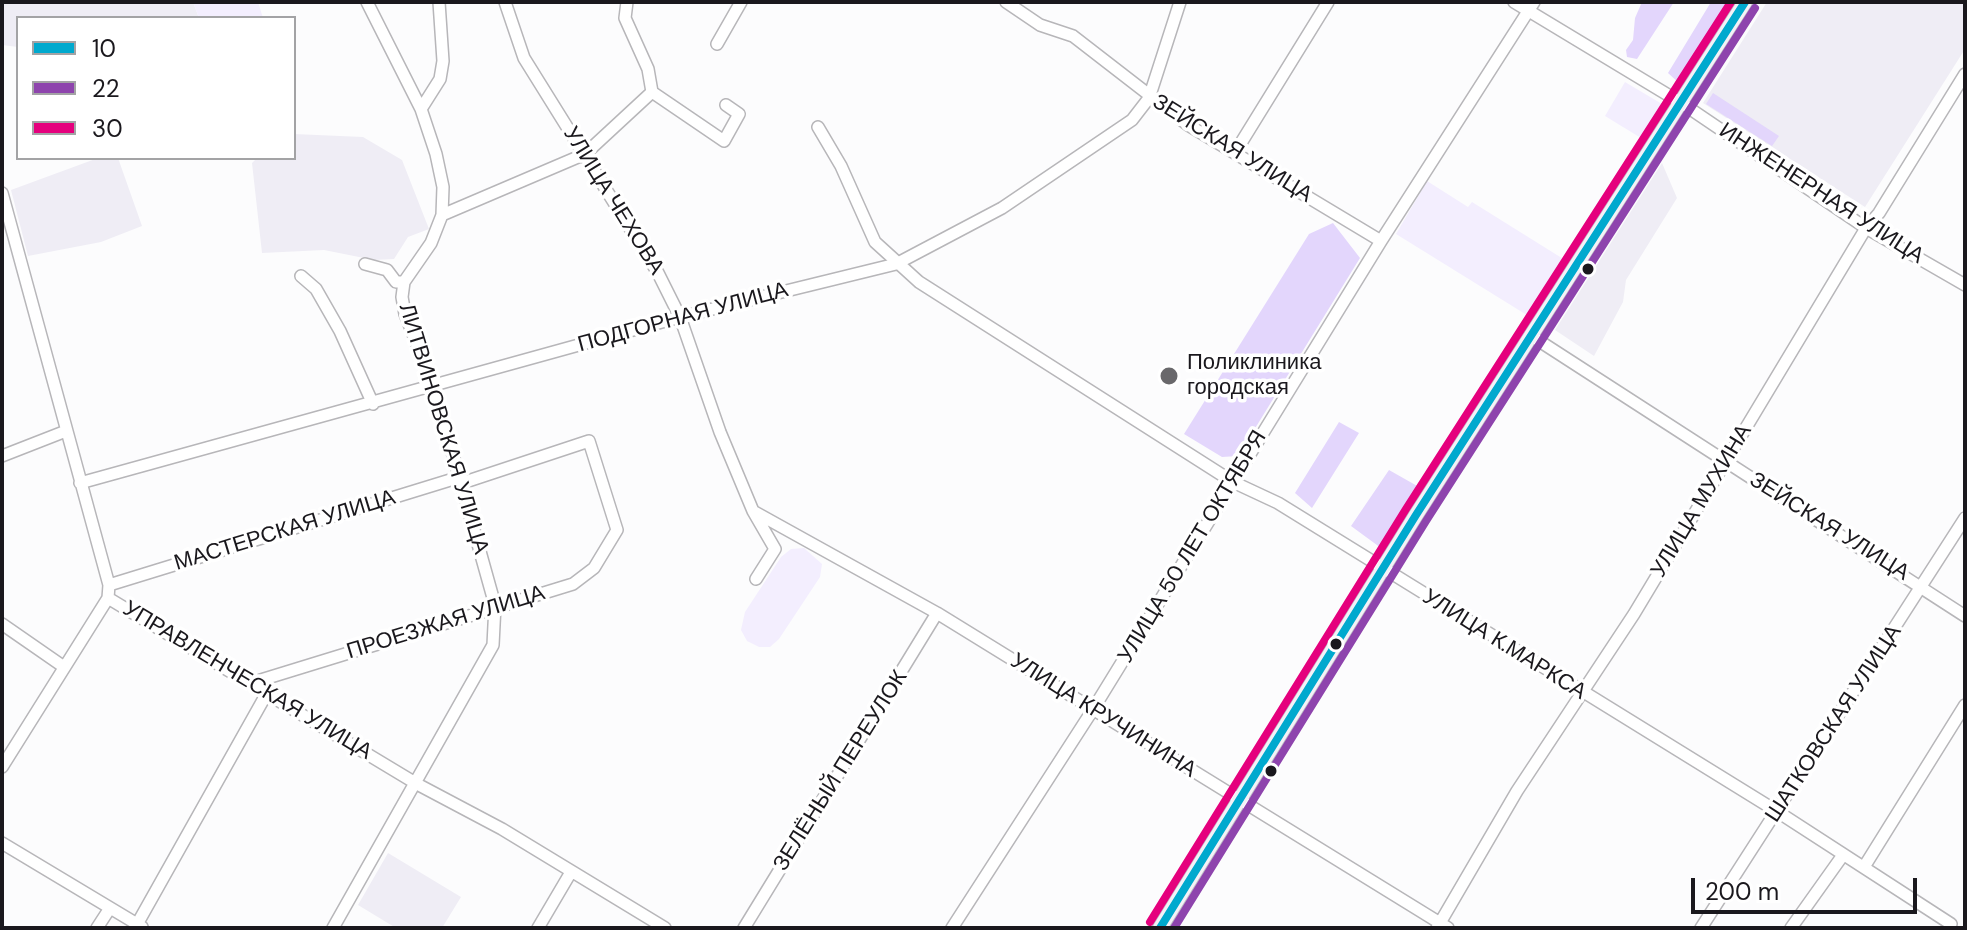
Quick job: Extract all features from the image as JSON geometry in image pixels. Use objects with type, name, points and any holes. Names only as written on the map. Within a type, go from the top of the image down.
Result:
[{"type":"main road","points":[[1160,928],[1530,335],[1683,104],[1745,2]]},
{"type":"street","name":"ЛИТВИНОВСКАЯ УЛИЦА","points":[[333,928],[493,645],[495,605],[434,387],[405,314],[404,282],[431,243],[442,215],[443,187],[421,109],[367,2]]},
{"type":"street","points":[[421,109],[440,79],[443,61],[439,2]]},
{"type":"street","name":"УЛИЦА ЧЕХОВА","points":[[505,2],[524,58],[658,273],[680,317],[720,432],[753,511],[775,549],[756,579]]},
{"type":"street","points":[[627,2],[625,18],[648,69],[652,92],[724,141],[739,114],[726,105]]},
{"type":"street","points":[[717,44],[741,2]]},
{"type":"street","name":"ЗЕЙСКАЯ УЛИЦА","points":[[1006,2],[1040,25],[1073,36],[1149,98],[1381,241]]},
{"type":"street","name":"ПОДГОРНАЯ УЛИЦА","points":[[80,483],[680,317],[896,264],[970,226],[1048,179],[1132,120],[1149,98],[1180,2]]},
{"type":"street","points":[[1236,151],[1328,2]]},
{"type":"street","name":"ИНЖЕНЕРНАЯ УЛИЦА","points":[[1514,2],[1531,6],[1866,228],[1965,285]]},
{"type":"street","name":"УЛИЦА 50 ЛЕТ ОКТЯБРЯ","points":[[952,928],[1092,711],[1381,241],[1531,6]]},
{"type":"street","name":"УЛИЦА МУХИНА","points":[[1442,926],[1517,791],[1582,693],[1866,228],[1879,213],[1965,74]]},
{"type":"street","points":[[442,215],[585,154],[652,92]]},
{"type":"street","name":"УЛИЦА К.МАРКСА","points":[[818,127],[841,166],[875,242],[919,282],[1233,482],[1278,503],[1778,812],[1951,924]]},
{"type":"street","name":"УПРАВЛЕНЧЕСКАЯ УЛИЦА","points":[[2,193],[108,591],[417,784],[502,829],[665,928]]},
{"type":"street","points":[[365,264],[387,270],[396,282],[404,282]]},
{"type":"street","points":[[301,276],[316,289],[340,331],[373,404]]},
{"type":"street","name":"ЗЕЙСКАЯ УЛИЦА","points":[[1530,335],[1923,586],[1965,616]]},
{"type":"street","points":[[2,456],[66,431]]},
{"type":"street","name":"МАСТЕРСКАЯ УЛИЦА","points":[[108,591],[589,441],[617,530]]},
{"type":"street","name":"УЛИЦА КРУЧИНИНА","points":[[753,511],[937,613],[1442,926]]},
{"type":"street","name":"ШАТКОВСКАЯ УЛИЦА","points":[[1701,928],[1965,518]]},
{"type":"street","name":"ПРОЕЗЖАЯ УЛИЦА","points":[[251,683],[495,605],[515,604],[573,584],[594,568],[617,530]]},
{"type":"street","points":[[2,767],[108,591]]},
{"type":"street","name":"ЗЕЛЁНЫЙ ПЕРЕУЛОК","points":[[744,928],[937,613]]},
{"type":"street","points":[[2,624],[64,667]]},
{"type":"street","points":[[2,843],[138,927],[267,693]]},
{"type":"street","points":[[1864,867],[1965,705]]},
{"type":"street","points":[[1791,928],[1843,855]]},
{"type":"street","points":[[538,928],[571,872]]},
{"type":"street","points":[[97,928],[110,908]]},
{"type":"shaded area","points":[[2,2],[193,2],[198,16],[16,16],[16,47],[2,45]]},
{"type":"shaded area","points":[[193,2],[258,2],[262,16],[198,16]]},
{"type":"shaded area","points":[[1642,2],[1674,2],[1637,59],[1627,57],[1626,50],[1633,40],[1635,18]]},
{"type":"shaded area","points":[[1711,2],[1729,2],[1680,84],[1668,73]]},
{"type":"shaded area","points":[[1767,2],[1965,2],[1965,49],[1865,207],[1703,103]]},
{"type":"shaded area","points":[[1625,82],[1662,104],[1641,138],[1605,116]]},
{"type":"shaded area","points":[[1713,93],[1779,136],[1772,146],[1706,104]]},
{"type":"shaded area","points":[[296,134],[363,137],[402,160],[429,229],[408,237],[394,259],[374,260],[324,250],[262,253],[252,163],[255,160],[296,160]]},
{"type":"shaded area","points":[[93,160],[119,160],[142,226],[101,242],[28,256],[11,190]]},
{"type":"shaded area","points":[[1662,163],[1677,198],[1626,280],[1623,302],[1594,356],[1555,330]]},
{"type":"shaded area","points":[[1427,181],[1468,207],[1472,202],[1565,260],[1530,317],[1396,234]]},
{"type":"shaded area","points":[[1333,223],[1360,258],[1238,456],[1222,457],[1184,434],[1309,234]]},
{"type":"shaded area","points":[[1339,422],[1359,433],[1312,508],[1295,493]]},
{"type":"shaded area","points":[[1389,470],[1419,487],[1381,548],[1351,526]]},
{"type":"shaded area","points":[[804,548],[822,564],[820,577],[779,639],[770,647],[759,647],[747,641],[741,630],[745,612],[781,557],[791,549]]},
{"type":"shaded area","points":[[388,853],[461,897],[442,928],[396,928],[358,905]]},
{"type":"transit line","name":"30","points":[[1150,922],[1406,509],[1731,2]]},
{"type":"transit line","name":"10","points":[[1160,928],[1416,515],[1745,2]]},
{"type":"transit line","name":"22","points":[[1174,928],[1426,521],[1755,8]]},
{"type":"place","name":"Поликлиника городская","points":[[1169,376]]}]
